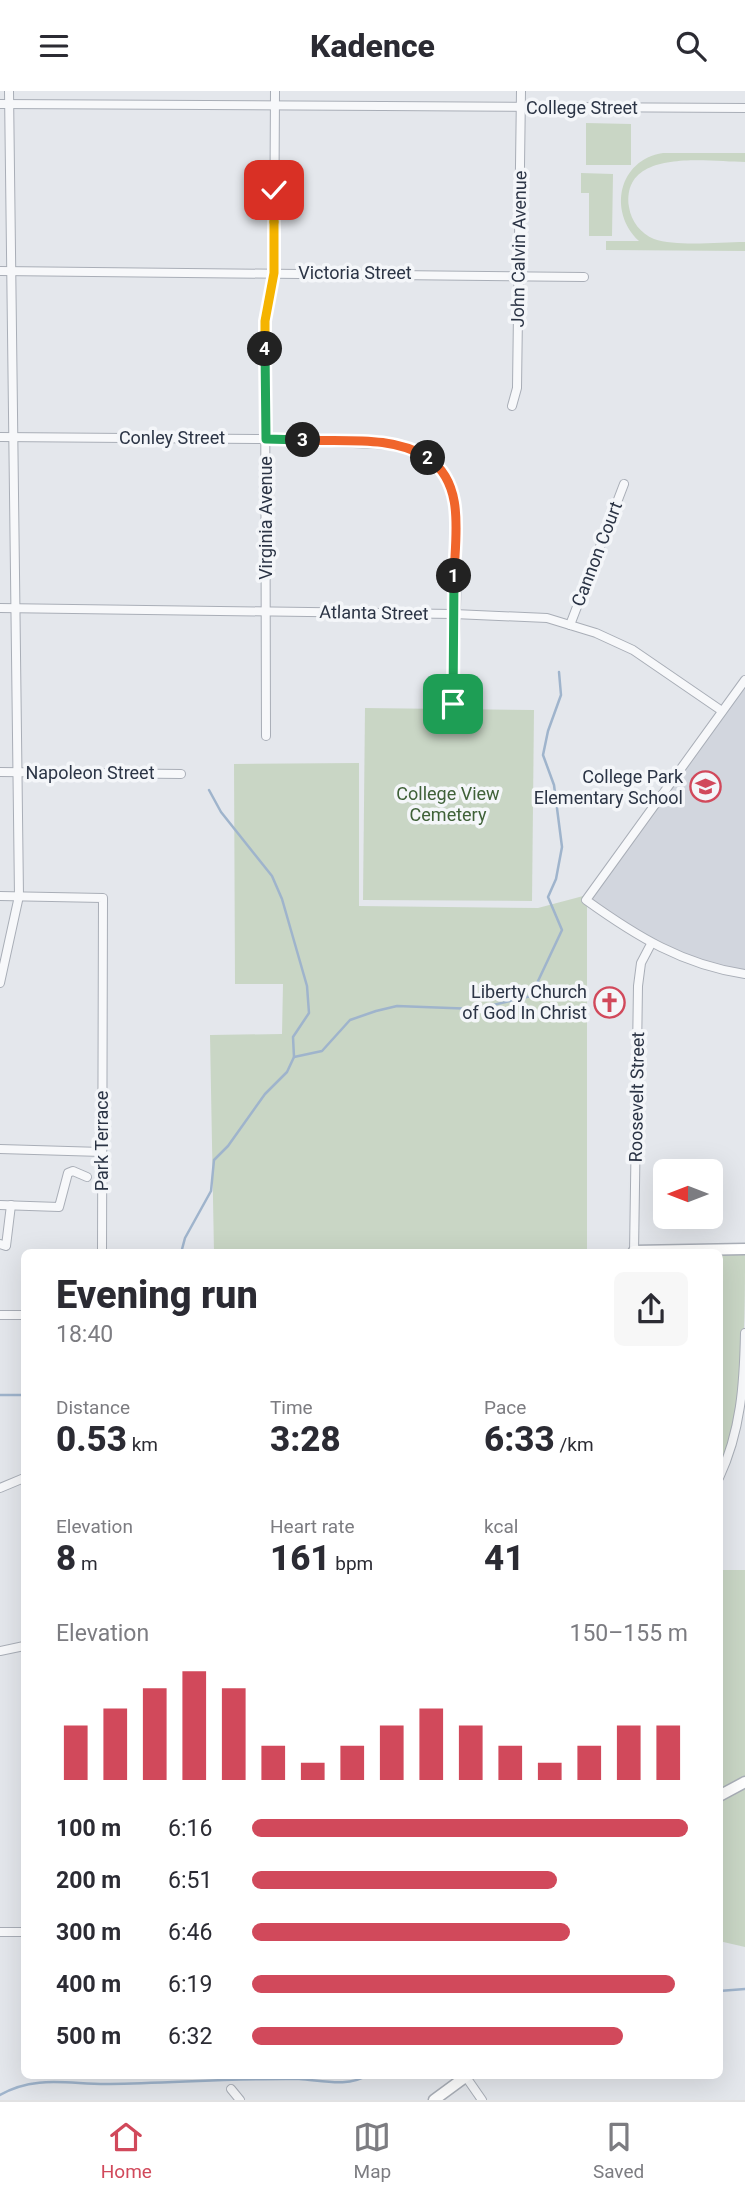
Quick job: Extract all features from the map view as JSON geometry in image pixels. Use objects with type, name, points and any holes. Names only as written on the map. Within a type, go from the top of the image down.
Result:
[{"type":"street","points":[[0,982],[19,896],[11,271],[4,104],[9,91]]},
{"type":"street","name":"Virginia Avenue","points":[[266,736],[265,321],[274,273],[275,91]]},
{"type":"street","name":"John Calvin Avenue","points":[[512,406],[517,389],[521,91]]},
{"type":"street","name":"College Street","points":[[4,104],[745,108]]},
{"type":"street","name":"Victoria Street","points":[[0,271],[519,274],[584,277]]},
{"type":"street","name":"Conley Street","points":[[0,437],[266,439],[397,445],[416,450],[434,462],[448,480],[455,502],[453,704]]},
{"type":"street","name":"Cannon Court","points":[[570,625],[624,484]]},
{"type":"street","name":"Atlanta Street","points":[[0,608],[523,615],[570,625],[614,641],[651,660],[722,711]]},
{"type":"street","points":[[745,680],[586,899],[651,944],[701,964],[745,974]]},
{"type":"street","name":"Napoleon Street","points":[[0,772],[181,774]]},
{"type":"street","points":[[0,896],[19,896]]},
{"type":"street","name":"Park Terrace","points":[[19,896],[103,898],[102,1249]]},
{"type":"street","name":"Roosevelt Street","points":[[634,1249],[638,986],[641,963],[651,944]]},
{"type":"street","points":[[0,1149],[102,1152]]},
{"type":"street","points":[[0,1205],[59,1207],[68,1174],[73,1171],[87,1177]]},
{"type":"street","points":[[0,1244],[6,1245],[11,1205]]},
{"type":"street","points":[[723,1250],[745,1249]]},
{"type":"street","points":[[0,1315],[21,1315]]},
{"type":"street","points":[[723,1469],[731,1450],[740,1413],[745,1333]]},
{"type":"street","points":[[0,1488],[21,1479]]},
{"type":"street","points":[[0,1651],[21,1647]]},
{"type":"street","points":[[723,1794],[745,1782]]},
{"type":"street","points":[[0,1932],[21,1932]]},
{"type":"street","points":[[434,2100],[463,2079]]},
{"type":"street","points":[[469,2079],[482,2100]]},
{"type":"street","points":[[231,2089],[240,2100]]},
{"type":"shaded area","name":"College Park Elementary School","points":[[745,679],[745,972],[677,955],[632,931],[587,895]]},
{"type":"green space","points":[[586,123],[631,124],[631,165],[586,165]]},
{"type":"green space","points":[[663,153],[745,153],[745,162],[690,160],[653,166],[639,175],[630,188],[629,207],[637,226],[654,239],[686,243],[745,242],[745,251],[606,250],[606,241],[639,241],[623,216],[622,189],[627,176],[636,166]]},
{"type":"green space","points":[[581,173],[613,174],[612,236],[589,236],[589,193],[581,193]]},
{"type":"green space","name":"College View Cemetery","points":[[365,708],[534,710],[532,901],[363,900]]},
{"type":"green space","points":[[359,763],[359,906],[538,908],[587,895],[587,1249],[214,1249],[210,1035],[282,1034],[283,984],[235,984],[234,764]]},
{"type":"green space","points":[[745,1252],[742,1363],[734,1418],[723,1459],[723,1253]]},
{"type":"green space","points":[[723,1570],[745,1570],[745,1947],[723,1942]]},
{"type":"waterway","points":[[294,1057],[322,1051],[350,1020],[376,1011],[397,1006],[476,1009],[531,996],[562,930],[548,897],[556,879],[562,847],[554,785],[543,755],[548,731],[561,695],[559,672]]},
{"type":"waterway","points":[[182,1249],[185,1238],[211,1191],[214,1160],[228,1146],[265,1094],[287,1072],[294,1057],[293,1037],[309,1013],[307,986],[282,899],[272,876],[221,812],[209,790]]},
{"type":"waterway","points":[[0,1395],[21,1395]]},
{"type":"waterway","points":[[723,1991],[745,1989]]},
{"type":"waterway","points":[[0,2095],[27,2085],[54,2082],[110,2084],[275,2079]]},
{"type":"waterway","points":[[275,2079],[299,2079]]},
{"type":"waterway","points":[[299,2079],[325,2082],[360,2079]]},
{"type":"place","name":"College Park Elementary School","points":[[706,787]]},
{"type":"place","name":"Liberty Church of God In Christ","points":[[610,1002]]},
{"type":"route","points":[[274,190],[274,273],[265,321],[266,439],[397,445],[416,450],[442,471],[455,502],[453,704]]}]
